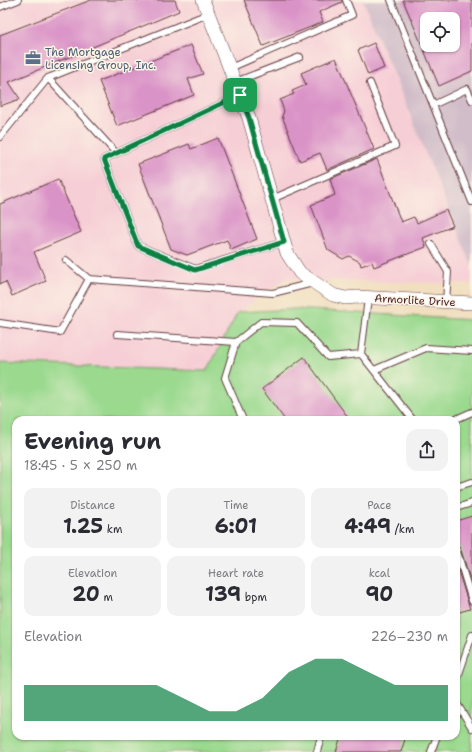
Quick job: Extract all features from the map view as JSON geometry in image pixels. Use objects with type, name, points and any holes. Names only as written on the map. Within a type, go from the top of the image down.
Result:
[{"type":"street","name":"Armorlite Drive","points":[[203,0],[249,118],[287,253],[300,273],[333,295],[345,298],[363,297],[472,303]]},
{"type":"lane","points":[[0,7],[18,0]]},
{"type":"lane","points":[[230,68],[352,15],[346,0]]},
{"type":"lane","points":[[391,0],[472,202]]},
{"type":"lane","points":[[0,137],[48,78],[208,14]]},
{"type":"lane","points":[[235,82],[300,57]]},
{"type":"lane","points":[[48,78],[116,153]]},
{"type":"lane","points":[[272,199],[395,146],[370,83]]},
{"type":"lane","points":[[433,105],[467,89],[472,100]]},
{"type":"lane","points":[[240,95],[104,159],[138,246],[195,270],[284,242]]},
{"type":"lane","points":[[431,244],[448,272],[446,302]]},
{"type":"lane","points":[[66,260],[89,279],[273,294],[315,283]]},
{"type":"lane","points":[[0,323],[60,332],[89,279]]},
{"type":"lane","points":[[363,297],[361,354],[411,416]]},
{"type":"lane","points":[[241,416],[225,378],[236,342],[261,322],[297,323],[328,357],[361,354]]},
{"type":"lane","points":[[117,334],[236,342]]},
{"type":"lane","points":[[374,370],[426,348],[472,351]]},
{"type":"lane","points":[[460,417],[472,412]]},
{"type":"lane","points":[[460,486],[472,482]]},
{"type":"lane","points":[[460,507],[472,503]]},
{"type":"lane","points":[[460,561],[472,601]]},
{"type":"lane","points":[[460,671],[472,635]]},
{"type":"lane","points":[[460,708],[472,728]]},
{"type":"lane","points":[[317,752],[320,740]]},
{"type":"lane","points":[[431,752],[436,740]]},
{"type":"shaded area","points":[[0,0],[363,0],[472,266],[472,284],[286,279],[238,312],[207,371],[0,363]]},
{"type":"shaded area","points":[[363,0],[472,0],[472,266]]},
{"type":"green space","points":[[295,309],[472,320],[472,752],[0,752],[0,363],[207,371],[238,312]]},
{"type":"building","name":"The Mortgage Licensing Group, Inc.","points":[[91,0],[175,0],[179,11],[9,82],[20,99],[0,106],[0,35]]},
{"type":"building","points":[[244,0],[342,0],[342,2],[319,12],[323,22],[263,46]]},
{"type":"building","points":[[403,0],[472,0],[472,71],[439,86],[425,52],[460,52],[460,12],[420,12],[420,41]]},
{"type":"building","points":[[374,43],[384,68],[368,75],[358,50]]},
{"type":"building","points":[[191,45],[203,74],[188,79],[194,95],[117,126],[99,81]]},
{"type":"building","points":[[336,58],[374,149],[327,170],[320,153],[300,161],[282,116],[284,111],[280,100],[294,94],[292,91],[306,85],[301,73]]},
{"type":"building","points":[[218,138],[257,239],[231,250],[227,240],[187,255],[171,249],[138,164],[189,144],[191,149]]},
{"type":"building","points":[[377,159],[401,222],[414,217],[417,223],[446,210],[453,226],[423,238],[426,247],[374,267],[372,262],[361,266],[360,262],[349,256],[343,259],[328,250],[311,205],[335,195],[330,179]]},
{"type":"building","points":[[58,179],[81,232],[34,252],[46,281],[12,296],[6,282],[0,284],[0,204]]},
{"type":"building","points":[[304,357],[347,416],[282,416],[262,389]]},
{"type":"building","points":[[472,516],[472,585],[460,547],[460,520]]},
{"type":"building","points":[[460,577],[470,609],[460,612]]},
{"type":"building","points":[[340,740],[405,740],[401,752],[336,752]]},
{"type":"place","name":"The Mortgage Licensing Group, Inc.","points":[[33,58]]},
{"type":"route","points":[[240,95],[249,118],[284,242],[195,270],[138,246],[104,159],[240,95]]}]
